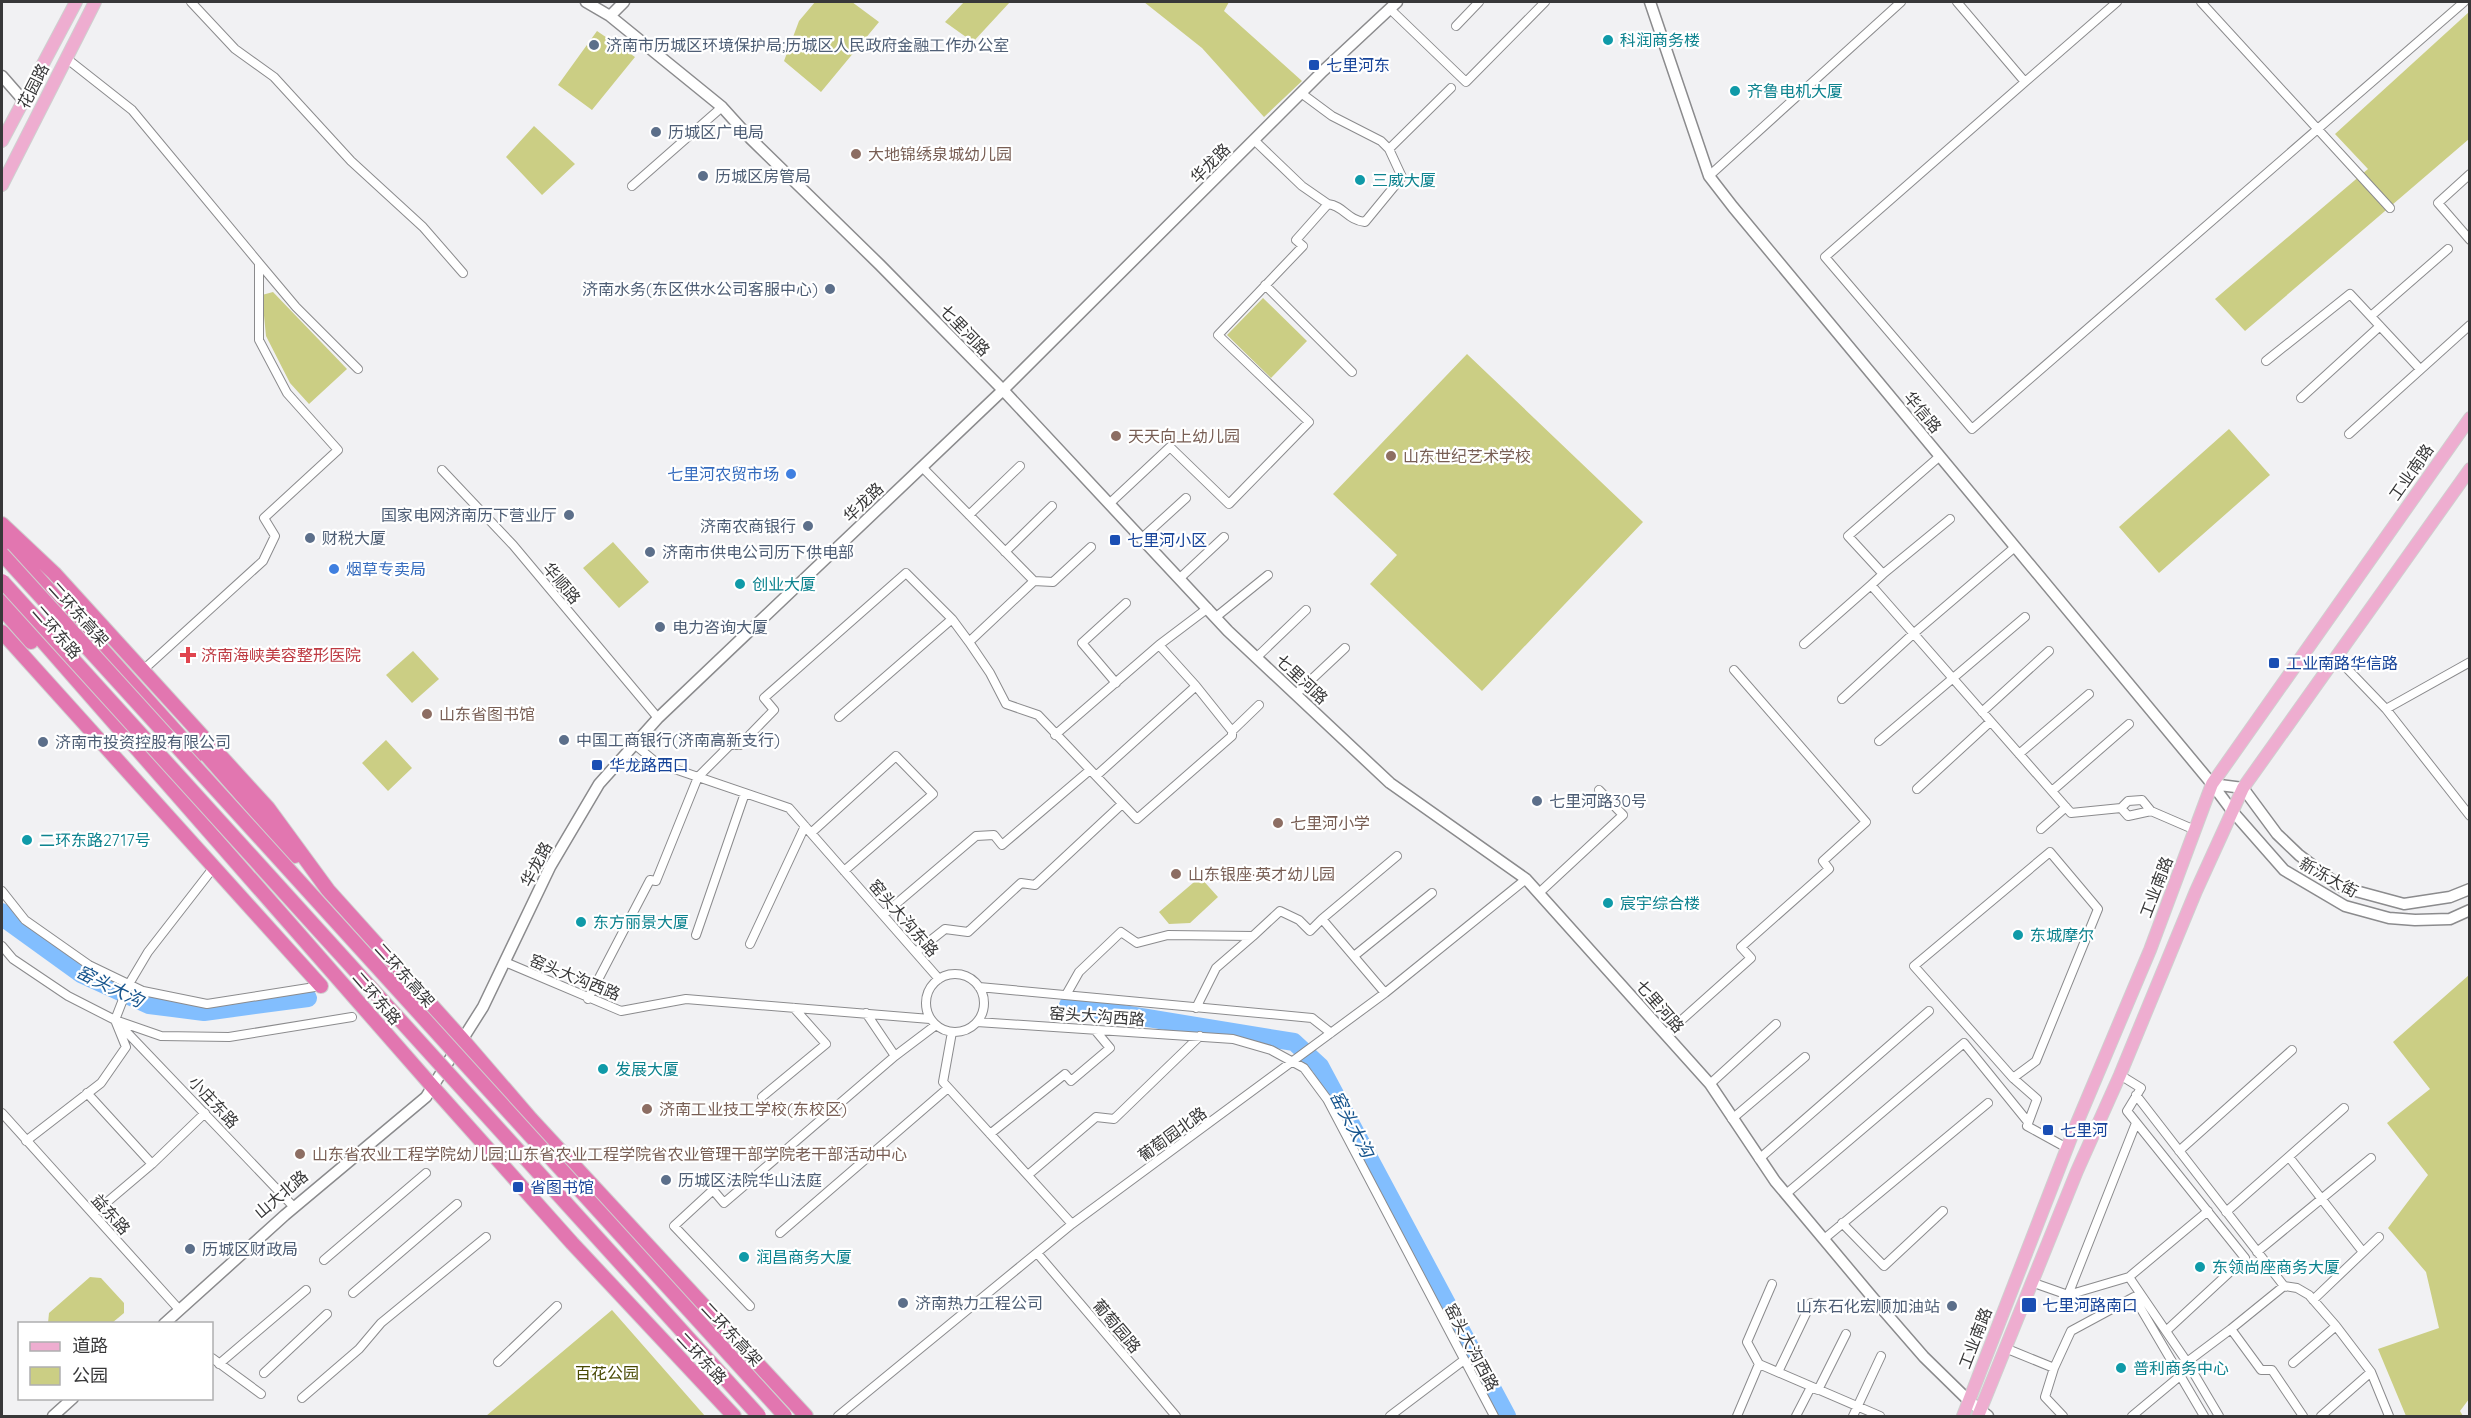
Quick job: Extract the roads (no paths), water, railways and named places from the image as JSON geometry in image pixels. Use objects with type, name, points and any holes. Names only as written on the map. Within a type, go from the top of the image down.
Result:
[{"type":"highway","points":[[2,524],[54,573],[268,808],[328,890]]},
{"type":"highway","points":[[2,539],[32,560],[279,840],[328,890],[427,999],[539,1128],[806,1416]]},
{"type":"highway","name":"二环东高架","points":[[2,554],[270,848],[440,1039],[785,1416]]},
{"type":"highway","points":[[2,581],[759,1416]]},
{"type":"highway","name":"二环东路","points":[[2,595],[365,1010],[430,1089],[734,1416]]},
{"type":"highway","points":[[2,609],[237,873],[282,915]]},
{"type":"highway","points":[[2,632],[321,986]]},
{"type":"highway","points":[[774,1381],[818,1416]]},
{"type":"main road","name":"花园路","points":[[2,141],[76,2]]},
{"type":"main road","name":"花园路","points":[[2,185],[95,2]]},
{"type":"main road","name":"七里河路","points":[[586,2],[610,16],[722,108],[1003,390],[1216,617],[1390,783],[1526,879],[1539,892],[1667,1033],[1682,1055],[1710,1084],[1759,1159],[1786,1194],[1924,1357],[1982,1414]]},
{"type":"main road","points":[[610,16],[624,2]]},
{"type":"main road","name":"华信路","points":[[1650,2],[1709,176],[2212,783]]},
{"type":"main road","name":"华龙路","points":[[430,1089],[483,1006],[550,867],[599,784],[634,744],[658,717],[1003,390],[1301,93],[1393,5]]},
{"type":"main road","points":[[2,76],[23,100]]},
{"type":"main road","name":"工业南路","points":[[1963,1416],[2067,1148],[2150,950],[2212,783],[2469,418]]},
{"type":"main road","name":"工业南路","points":[[1982,1414],[2031,1282],[2196,891],[2243,788],[2469,469]]},
{"type":"main road","points":[[2212,783],[2243,788]]},
{"type":"main road","name":"新泺大街","points":[[2212,783],[2233,812],[2284,870],[2345,906],[2389,918],[2415,920],[2450,919],[2469,910]]},
{"type":"main road","name":"新泺大街","points":[[2243,788],[2277,834],[2299,855],[2341,887],[2404,904],[2450,897],[2469,890]]},
{"type":"main road","name":"山大北路","points":[[158,1322],[291,1204],[430,1089]]},
{"type":"main road","name":"山大北路","points":[[169,1322],[285,1215],[426,1097],[430,1089]]},
{"type":"main road","points":[[53,1416],[71,1400]]},
{"type":"main road","points":[[60,1416],[78,1400]]},
{"type":"street","points":[[191,2],[235,49],[274,77],[351,161],[423,228],[463,273]]},
{"type":"street","points":[[1456,26],[1479,2]]},
{"type":"street","points":[[1393,5],[1466,82],[1545,2]]},
{"type":"street","points":[[1709,176],[1901,2]]},
{"type":"street","points":[[1957,2],[2025,82]]},
{"type":"street","points":[[2117,2],[1825,257],[1972,429],[2464,2],[2469,8]]},
{"type":"street","points":[[2201,2],[2390,208]]},
{"type":"street","points":[[66,58],[132,110],[296,307],[358,369]]},
{"type":"street","points":[[1389,149],[1451,88]]},
{"type":"street","points":[[1254,140],[1302,186],[1328,204],[1335,205],[1354,221],[1365,222],[1402,177],[1389,149],[1374,136],[1332,116],[1301,93]]},
{"type":"street","points":[[632,186],[722,108]]},
{"type":"street","points":[[2469,174],[2438,203],[2469,240]]},
{"type":"street","points":[[1109,504],[1170,447],[1229,504],[1309,422],[1218,335],[1302,246],[1296,240],[1328,204]]},
{"type":"street","points":[[2371,316],[2448,249]]},
{"type":"street","points":[[142,671],[263,561],[275,536],[264,518],[338,450],[287,393],[259,340],[259,263]]},
{"type":"street","points":[[1265,285],[1352,372]]},
{"type":"street","points":[[2266,361],[2350,294],[2420,369]]},
{"type":"street","points":[[2349,434],[2469,324]]},
{"type":"street","points":[[2301,398],[2380,326]]},
{"type":"street","points":[[1883,574],[1848,536],[1940,456]]},
{"type":"street","points":[[922,466],[1034,581],[1053,582],[1091,547]]},
{"type":"street","points":[[969,515],[1020,466]]},
{"type":"street","name":"华顺路","points":[[442,470],[513,545],[658,717]]},
{"type":"street","points":[[1142,538],[1186,498]]},
{"type":"street","points":[[1005,552],[1052,506]]},
{"type":"street","points":[[1804,644],[1950,519]]},
{"type":"street","points":[[1180,578],[1224,537]]},
{"type":"street","points":[[1842,699],[1913,634],[2015,547]]},
{"type":"street","points":[[588,999],[650,880],[656,881],[698,777],[730,745],[740,745],[774,710],[764,698],[906,573],[952,619],[990,673],[1006,704],[1038,715],[1137,819],[1232,736],[1232,731],[1259,705]]},
{"type":"street","points":[[1216,617],[1268,575]]},
{"type":"street","points":[[969,642],[1034,581]]},
{"type":"street","points":[[1871,585],[2071,813],[2121,808],[2128,801],[2142,800],[2151,811],[2195,830]]},
{"type":"street","points":[[1116,683],[1082,643],[1126,603]]},
{"type":"street","points":[[1055,735],[1160,645],[1208,608]]},
{"type":"street","points":[[1257,657],[1306,610]]},
{"type":"street","points":[[1879,741],[2025,617]]},
{"type":"street","points":[[839,717],[952,619]]},
{"type":"street","points":[[1160,645],[1232,731]]},
{"type":"street","points":[[1296,694],[1345,648]]},
{"type":"street","points":[[1982,711],[2049,651]]},
{"type":"street","points":[[2336,657],[2386,709],[2469,816]]},
{"type":"street","points":[[2386,709],[2469,662]]},
{"type":"street","points":[[1667,1033],[1751,958],[1741,946],[1829,869],[1823,861],[1866,822],[1734,670]]},
{"type":"street","points":[[883,915],[975,836],[994,835],[1002,845],[1093,773],[1196,686]]},
{"type":"street","points":[[2019,754],[2089,694]]},
{"type":"street","points":[[1917,789],[1990,722]]},
{"type":"street","points":[[2052,791],[2129,724]]},
{"type":"street","name":"窑头大沟东路","points":[[634,744],[657,763],[789,808],[939,979],[947,975],[965,976],[979,987],[1312,1018],[1331,1033]]},
{"type":"street","points":[[811,833],[896,756],[933,794],[844,871]]},
{"type":"street","points":[[1539,892],[1623,815],[1599,790]]},
{"type":"street","points":[[696,935],[745,793]]},
{"type":"street","points":[[916,952],[945,929],[968,932],[1022,883],[1035,885],[1122,804]]},
{"type":"street","points":[[2041,829],[2066,807]]},
{"type":"street","points":[[2121,808],[2128,816],[2151,811]]},
{"type":"street","points":[[750,944],[805,826]]},
{"type":"street","points":[[2013,1078],[2036,1061],[2098,909],[2050,852],[1914,966],[2013,1078],[2037,1099],[2027,1126],[2067,1148]]},
{"type":"street","points":[[1196,1008],[1216,968],[1280,911],[1299,920],[1310,931],[1396,856]]},
{"type":"street","points":[[26,1141],[101,1083],[126,1047],[115,1020],[129,984],[148,952],[214,867]]},
{"type":"street","name":"葡萄园北路","points":[[838,1416],[1072,1224],[1385,993],[1526,879]]},
{"type":"street","points":[[2,891],[25,920],[89,965],[143,991],[207,1004],[321,986]]},
{"type":"street","points":[[1353,956],[1432,893]]},
{"type":"street","points":[[1322,919],[1385,993]]},
{"type":"street","points":[[1066,996],[1079,972],[1121,932],[1137,943],[1168,934],[1253,936]]},
{"type":"street","points":[[2,946],[13,959],[68,996],[115,1020],[161,1036],[229,1037],[352,1017]]},
{"type":"street","name":"窑头大沟西路","points":[[505,962],[621,1011],[686,999],[866,1013],[933,1022],[952,1032],[970,1028],[976,1022],[1233,1038],[1271,1050],[1304,1068],[1327,1099],[1494,1416]]},
{"type":"street","points":[[750,1306],[674,1226],[713,1190],[724,1203],[933,1022],[926,1010],[928,993],[939,979]]},
{"type":"street","points":[[976,1022],[984,1005],[979,987]]},
{"type":"street","points":[[762,1097],[826,1044],[794,1008]]},
{"type":"street","points":[[1759,1159],[1929,1011]]},
{"type":"street","points":[[866,1013],[896,1056]]},
{"type":"street","name":"小庄东路","points":[[115,1020],[291,1204]]},
{"type":"street","points":[[1710,1084],[1776,1024]]},
{"type":"street","points":[[990,1134],[1065,1074],[1071,1081],[1110,1048],[1095,1030]]},
{"type":"street","points":[[952,1032],[943,1082],[1072,1224]]},
{"type":"street","points":[[1028,1175],[1096,1117],[1114,1119],[1200,1036]]},
{"type":"street","points":[[1786,1194],[1964,1043],[2028,1122]]},
{"type":"street","points":[[2179,1151],[2292,1050]]},
{"type":"street","points":[[1732,1119],[1805,1057]]},
{"type":"street","points":[[2120,1075],[2141,1088],[2127,1111],[2245,1258],[2166,1331]]},
{"type":"street","points":[[780,1233],[948,1088]]},
{"type":"street","points":[[87,1093],[152,1164]]},
{"type":"street","points":[[2136,1095],[2283,1286],[2298,1288],[2313,1300],[2336,1326],[2371,1372],[2389,1416]]},
{"type":"street","points":[[1824,1239],[1988,1103]]},
{"type":"street","points":[[2226,1212],[2344,1108]]},
{"type":"street","name":"益东路","points":[[2,1113],[176,1306]]},
{"type":"street","points":[[93,1214],[152,1164],[205,1113]]},
{"type":"street","points":[[2068,1295],[2136,1123]]},
{"type":"street","points":[[2289,1157],[2364,1252]]},
{"type":"street","points":[[2257,1252],[2371,1158]]},
{"type":"street","points":[[324,1260],[426,1173]]},
{"type":"street","points":[[353,1293],[457,1204]]},
{"type":"street","points":[[1842,1223],[1884,1266],[1943,1211]]},
{"type":"street","points":[[2031,1282],[2068,1295],[2129,1277],[2208,1211]]},
{"type":"street","points":[[302,1398],[359,1349],[381,1323],[486,1237]]},
{"type":"street","points":[[2313,1300],[2379,1237]]},
{"type":"street","name":"葡萄园路","points":[[1037,1253],[1176,1416]]},
{"type":"street","points":[[2129,1277],[2187,1362],[2219,1416]]},
{"type":"street","points":[[1772,1284],[1747,1342],[1759,1364],[1880,1416]]},
{"type":"street","points":[[2187,1362],[2283,1286]]},
{"type":"street","points":[[219,1364],[306,1290]]},
{"type":"street","points":[[2063,1416],[2045,1397],[2054,1368],[2071,1331],[2134,1297],[2204,1416]]},
{"type":"street","points":[[1778,1372],[1811,1303]]},
{"type":"street","points":[[498,1362],[557,1306]]},
{"type":"street","points":[[264,1373],[327,1314]]},
{"type":"street","points":[[2293,1363],[2336,1326]]},
{"type":"street","points":[[2231,1329],[2261,1370],[2272,1370],[2303,1416]]},
{"type":"street","points":[[1796,1416],[1846,1334]]},
{"type":"street","points":[[2005,1348],[2054,1368]]},
{"type":"street","points":[[1853,1416],[1881,1356]]},
{"type":"street","points":[[213,1359],[261,1394]]},
{"type":"street","points":[[1390,1416],[1464,1360]]},
{"type":"street","points":[[1737,1416],[1759,1364]]},
{"type":"street","points":[[2321,1416],[2371,1372]]},
{"type":"street","points":[[2132,1416],[2180,1376]]},
{"type":"waterway","name":"窑头大沟","points":[[2,912],[9,922],[81,974],[149,1005],[204,1012],[308,998]]},
{"type":"waterway","name":"窑头大沟","points":[[1068,1005],[1294,1042],[1320,1066],[1507,1416]]},
{"type":"place","name":"科润商务楼","points":[[1608,40]]},
{"type":"place","name":"济南市历城区环境保护局;历城区人民政府金融工作办公室","points":[[594,45]]},
{"type":"place","name":"七里河东","points":[[1314,65]]},
{"type":"place","name":"齐鲁电机大厦","points":[[1735,91]]},
{"type":"place","name":"历城区广电局","points":[[656,132]]},
{"type":"place","name":"大地锦绣泉城幼儿园","points":[[856,154]]},
{"type":"place","name":"历城区房管局","points":[[703,176]]},
{"type":"place","name":"三威大厦","points":[[1360,180]]},
{"type":"place","name":"济南水务(东区供水公司客服中心)","points":[[830,289]]},
{"type":"place","name":"天天向上幼儿园","points":[[1116,436]]},
{"type":"place","name":"山东世纪艺术学校","points":[[1391,456]]},
{"type":"place","name":"七里河农贸市场","points":[[791,474]]},
{"type":"place","name":"国家电网济南历下营业厅","points":[[569,515]]},
{"type":"place","name":"济南农商银行","points":[[808,526]]},
{"type":"place","name":"财税大厦","points":[[310,538]]},
{"type":"place","name":"七里河小区","points":[[1115,540]]},
{"type":"place","name":"济南市供电公司历下供电部","points":[[650,552]]},
{"type":"place","name":"烟草专卖局","points":[[334,569]]},
{"type":"place","name":"创业大厦","points":[[740,584]]},
{"type":"place","name":"电力咨询大厦","points":[[660,627]]},
{"type":"place","name":"济南海峡美容整形医院","points":[[188,655]]},
{"type":"place","name":"工业南路华信路","points":[[2274,663]]},
{"type":"place","name":"山东省图书馆","points":[[427,714]]},
{"type":"place","name":"中国工商银行(济南高新支行)","points":[[564,740]]},
{"type":"place","name":"济南市投资控股有限公司","points":[[43,742]]},
{"type":"place","name":"华龙路西口","points":[[597,765]]},
{"type":"place","name":"七里河路30号","points":[[1537,801]]},
{"type":"place","name":"七里河小学","points":[[1278,823]]},
{"type":"place","name":"二环东路2717号","points":[[27,840]]},
{"type":"place","name":"山东银座·英才幼儿园","points":[[1176,874]]},
{"type":"place","name":"宸宇综合楼","points":[[1608,903]]},
{"type":"place","name":"东方丽景大厦","points":[[581,922]]},
{"type":"place","name":"东城摩尔","points":[[2018,935]]},
{"type":"place","name":"发展大厦","points":[[603,1069]]},
{"type":"place","name":"济南工业技工学校(东校区)","points":[[647,1109]]},
{"type":"place","name":"七里河","points":[[2048,1130]]},
{"type":"place","name":"山东省农业工程学院幼儿园;山东省农业工程学院省农业管理干部学院老干部活动中心","points":[[300,1154]]},
{"type":"place","name":"历城区法院华山法庭","points":[[666,1180]]},
{"type":"place","name":"省图书馆","points":[[518,1187]]},
{"type":"place","name":"历城区财政局","points":[[190,1249]]},
{"type":"place","name":"润昌商务大厦","points":[[744,1257]]},
{"type":"place","name":"东领尚座商务大厦","points":[[2200,1267]]},
{"type":"place","name":"济南热力工程公司","points":[[903,1303]]},
{"type":"place","name":"七里河路南口","points":[[2029,1305]]},
{"type":"place","name":"山东石化宏顺加油站","points":[[1952,1306]]},
{"type":"place","name":"普利商务中心","points":[[2121,1368]]},
{"type":"park label","name":"百花公园","points":[[607,1373]]}]
